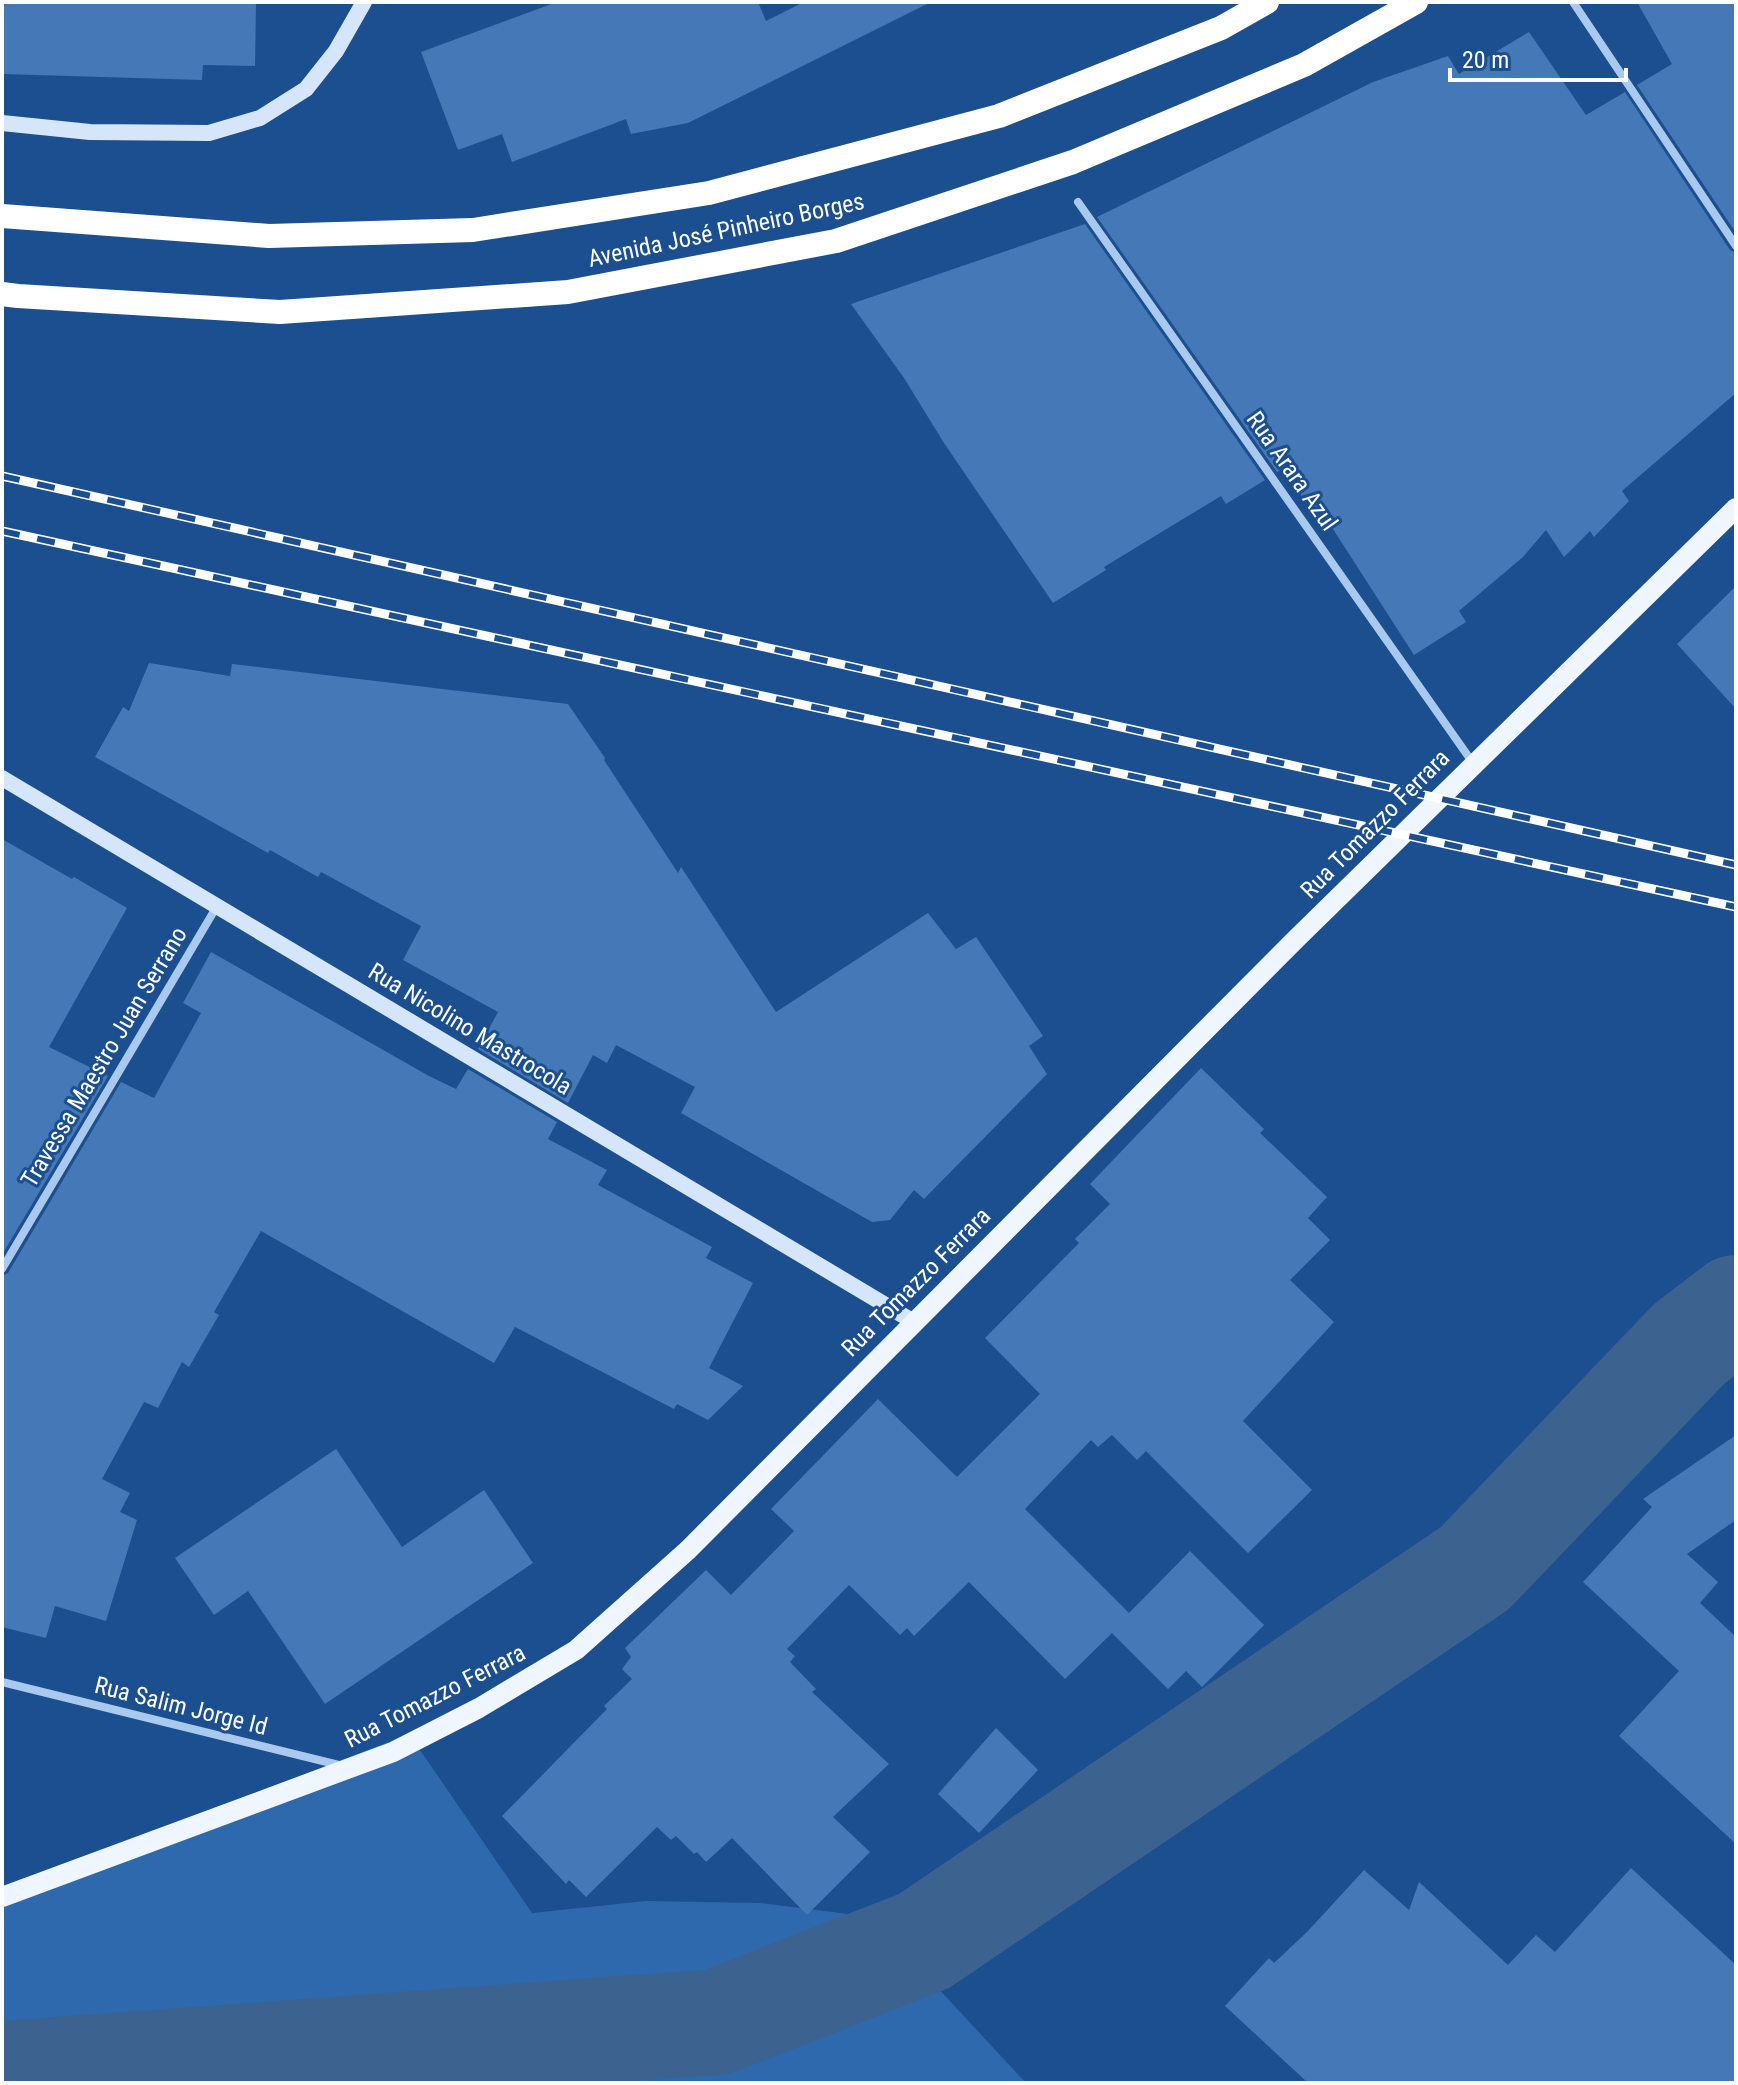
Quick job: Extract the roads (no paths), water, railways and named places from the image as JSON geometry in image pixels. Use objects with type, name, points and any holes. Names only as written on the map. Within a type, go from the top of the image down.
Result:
[{"type":"highway","name":"Avenida José Pinheiro Borges","points":[[2,216],[269,236],[473,230],[709,193],[999,116],[1221,28],[1267,2]]},
{"type":"highway","name":"Avenida José Pinheiro Borges","points":[[2,294],[280,312],[568,292],[836,241],[1073,162],[1304,65],[1416,2]]},
{"type":"main road","name":"Rua Tomazzo Ferrara","points":[[2,1897],[393,1752],[479,1708],[576,1650],[688,1550],[1473,763],[1736,508]]},
{"type":"street","points":[[2,123],[90,132],[209,133],[260,118],[306,89],[336,51],[364,2]]},
{"type":"street","points":[[1573,2],[1736,246]]},
{"type":"street","name":"Rua Arara Azul","points":[[1078,202],[1473,763]]},
{"type":"street","name":"Rua Nicolino Mastrocola","points":[[2,778],[914,1322]]},
{"type":"street","name":"Travessa Maestro Juan Serrano","points":[[2,1269],[217,906]]},
{"type":"street","name":"Rua Salim Jorge Id","points":[[2,1682],[351,1768]]},
{"type":"waterway","points":[[2,2074],[717,2022],[924,1941],[1475,1568],[1689,1344],[1736,1308]]},
{"type":"railway","points":[[2,476],[1736,865]]},
{"type":"railway","points":[[2,531],[1736,907]]}]
